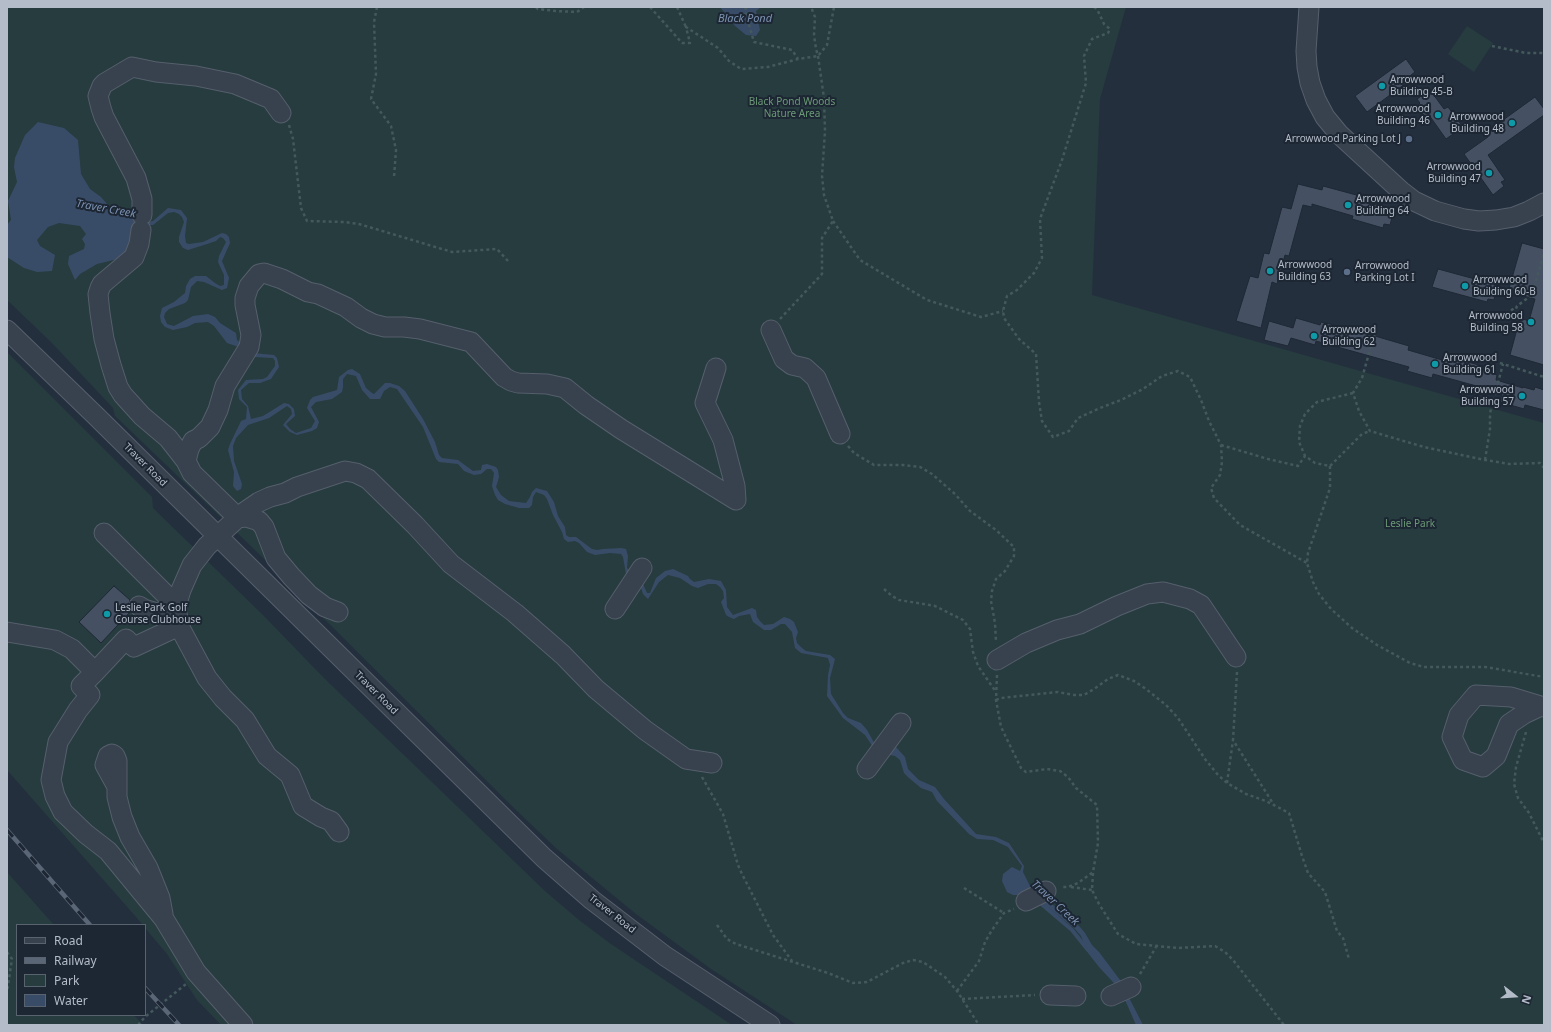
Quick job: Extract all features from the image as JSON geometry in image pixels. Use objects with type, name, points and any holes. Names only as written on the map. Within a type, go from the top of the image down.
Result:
[{"type":"street","points":[[1309,7],[1306,51],[1307,67],[1310,83],[1316,100],[1325,117],[1338,134],[1401,191],[1423,206],[1435,211],[1451,216],[1479,220],[1496,220],[1514,217],[1544,203]]},
{"type":"street","points":[[236,520],[233,513],[192,473],[186,461],[168,438],[142,416],[123,395],[118,387],[104,339],[98,294],[102,284],[134,257],[139,244],[142,222],[142,199],[136,178],[104,117],[98,96],[102,86],[105,83],[132,67],[196,76],[235,84],[271,99],[281,113]]},
{"type":"street","points":[[168,438],[193,441],[199,438],[210,427],[218,410],[225,386],[244,353],[251,335],[245,305],[245,298],[249,286],[259,274],[264,273],[282,279],[308,292],[318,294],[346,307],[361,318],[373,324],[420,329],[471,342],[504,377],[518,383],[547,384],[565,388],[586,405],[621,429],[736,500],[735,486],[723,440],[705,403],[716,368]]},
{"type":"street","name":"Traver Road","points":[[7,330],[544,858],[592,900],[665,956],[770,1025]]},
{"type":"street","points":[[771,330],[784,360],[792,365],[805,368],[816,378],[840,434]]},
{"type":"street","points":[[186,461],[193,441]]},
{"type":"street","points":[[244,1025],[196,972],[164,919],[108,851],[63,812],[55,796],[51,780],[58,742],[78,710],[90,695],[81,686],[126,639],[134,647],[178,613],[185,579],[192,565],[207,546],[259,502],[297,487],[345,472],[356,473],[362,476],[384,494],[451,564],[515,613],[614,704],[675,752],[690,760],[712,763]]},
{"type":"street","points":[[236,520],[246,517],[259,521],[264,527],[276,558],[291,576],[309,595],[325,607],[338,612]]},
{"type":"street","points":[[104,533],[166,595],[178,613],[207,678],[223,698],[245,720],[267,756],[290,775],[304,806],[330,821],[339,832]]},
{"type":"street","points":[[615,609],[642,568]]},
{"type":"street","points":[[997,660],[1026,643],[1057,630],[1080,624],[1117,606],[1147,594],[1163,592],[1190,599],[1201,605],[1236,657]]},
{"type":"street","points":[[139,606],[150,612],[178,613]]},
{"type":"street","points":[[7,632],[55,640],[72,649],[95,672]]},
{"type":"street","points":[[1476,695],[1511,696],[1543,707],[1524,714],[1509,724],[1496,756],[1483,767],[1463,760],[1452,737],[1459,715],[1476,695]]},
{"type":"street","points":[[867,769],[901,723]]},
{"type":"street","points":[[116,785],[117,797],[126,828],[148,868],[160,898],[164,919]]},
{"type":"street","points":[[1026,901],[1046,891]]},
{"type":"street","points":[[1111,996],[1131,987]]},
{"type":"street","points":[[1050,995],[1076,996]]},
{"type":"path","points":[[378,7],[374,22],[376,74],[371,99],[391,126],[396,150],[394,177]]},
{"type":"path","points":[[536,7],[538,9],[577,12],[584,7]]},
{"type":"path","points":[[650,7],[682,43],[690,43],[686,27],[677,7]]},
{"type":"path","points":[[746,7],[745,11],[754,42],[792,50],[798,59]]},
{"type":"path","points":[[811,7],[815,17],[814,35],[824,98],[825,131],[822,176],[824,195],[833,221],[860,260],[927,300],[981,317],[1003,311]]},
{"type":"path","points":[[686,27],[718,48],[729,61],[741,70],[768,67],[798,59],[818,56],[827,45],[834,7]]},
{"type":"path","points":[[1094,7],[1097,9],[1104,24],[1110,29],[1108,33],[1092,39],[1084,56],[1086,83],[1062,160],[1040,219],[1042,258],[1034,274],[1017,290],[1007,296],[1003,311],[1004,318],[1019,339],[1036,354],[1039,402],[1042,421],[1053,437],[1069,431],[1078,418],[1121,400],[1162,376],[1178,371],[1190,377],[1221,445],[1222,462],[1220,475],[1211,488],[1214,498],[1240,525],[1307,563]]},
{"type":"path","points":[[1492,46],[1526,52],[1544,53]]},
{"type":"path","points":[[281,113],[290,126],[293,139],[301,208],[307,221],[359,224],[452,252],[497,250],[508,261]]},
{"type":"path","points":[[771,330],[822,274],[822,238],[833,221]]},
{"type":"path","points":[[1501,317],[1532,295],[1544,253]]},
{"type":"path","points":[[1512,320],[1517,306]]},
{"type":"path","points":[[1330,466],[1315,464],[1305,456],[1299,442],[1300,426],[1305,414],[1317,402],[1353,393],[1362,378],[1376,329]]},
{"type":"path","points":[[1485,460],[1490,429],[1490,413],[1502,363],[1544,377]]},
{"type":"path","points":[[1353,393],[1359,411],[1370,431]]},
{"type":"path","points":[[1544,462],[1509,464],[1424,447],[1370,431],[1362,434],[1330,466],[1330,488],[1308,553],[1307,563],[1313,582],[1319,594],[1331,610],[1352,628],[1398,657],[1424,667],[1485,667],[1544,677]]},
{"type":"path","points":[[1221,445],[1298,466],[1305,456]]},
{"type":"path","points":[[1540,463],[1544,468]]},
{"type":"path","points":[[884,589],[899,600],[935,606],[963,620],[970,628],[973,652],[978,666],[997,692]]},
{"type":"path","points":[[1227,783],[1233,740],[1236,657]]},
{"type":"path","points":[[996,700],[1001,698],[1058,692],[1084,695],[1108,679],[1118,675],[1134,681],[1166,705],[1178,718],[1205,759],[1218,775],[1227,783],[1246,794],[1289,813],[1308,873],[1325,892],[1337,931],[1344,938],[1349,959]]},
{"type":"path","points":[[1527,730],[1516,767],[1514,784],[1518,798],[1530,813],[1544,843]]},
{"type":"path","points":[[1233,740],[1275,806]]},
{"type":"path","points":[[690,760],[723,814],[738,865],[753,897],[773,935],[792,962]]},
{"type":"path","points":[[1093,872],[1092,890],[1098,904],[1118,934],[1136,944],[1156,947],[1215,946],[1225,952],[1233,960],[1284,1025]]},
{"type":"path","points":[[1068,887],[1092,890]]},
{"type":"path","points":[[964,888],[1004,913]]},
{"type":"path","points":[[958,991],[979,961],[985,942],[1004,913],[1026,901]]},
{"type":"path","points":[[717,925],[727,939],[736,944],[828,973],[853,983],[859,984],[867,982],[903,963],[913,960],[923,962],[935,969],[958,991],[979,1025]]},
{"type":"path","points":[[1131,987],[1156,947]]},
{"type":"path","points":[[7,952],[12,959],[7,992]]},
{"type":"path","points":[[138,1025],[145,1017],[187,983],[196,972]]},
{"type":"path","points":[[962,998],[1050,995]]},
{"type":"green space","points":[[7,7],[1126,7],[1100,99],[1092,295],[1544,423],[1544,1025],[797,1025],[711,969],[636,914],[557,849],[255,550],[115,416],[113,408],[51,342],[7,300]]},
{"type":"green space","points":[[1467,26],[1493,43],[1474,72],[1448,54]]},
{"type":"green space","points":[[7,352],[152,497],[153,508],[263,615],[324,678],[545,891],[579,920],[611,944],[732,1025],[221,1025],[197,1000],[167,954],[146,929],[146,924],[142,924],[7,770]]},
{"type":"green space","points":[[7,872],[53,924],[16,924],[16,1016],[135,1016],[143,1025],[7,1025]]},
{"type":"water","name":"Black Pond","points":[[720,7],[761,7],[756,11],[760,30],[756,36],[746,35],[735,26]]},
{"type":"water","points":[[38,122],[64,128],[78,140],[81,174],[90,189],[101,197],[113,211],[145,222],[153,221],[168,208],[181,210],[187,218],[185,236],[186,243],[203,242],[222,233],[229,237],[230,243],[222,261],[229,278],[227,288],[222,290],[204,282],[197,281],[191,287],[188,300],[185,303],[169,309],[165,313],[164,317],[167,324],[174,326],[193,316],[208,314],[215,317],[220,323],[236,333],[237,340],[253,353],[274,355],[277,358],[279,367],[271,379],[260,383],[249,383],[241,390],[242,399],[248,406],[251,419],[263,416],[284,403],[289,404],[294,409],[295,416],[286,424],[290,429],[296,433],[311,428],[315,421],[307,408],[310,400],[313,397],[337,390],[339,377],[348,370],[352,369],[360,374],[366,388],[374,394],[385,383],[399,386],[405,391],[423,419],[435,442],[439,455],[442,458],[458,460],[473,471],[481,470],[482,465],[487,464],[496,467],[499,477],[496,487],[501,495],[509,501],[526,503],[536,488],[547,491],[554,502],[558,516],[565,527],[566,535],[569,537],[576,537],[592,549],[626,549],[628,556],[627,568],[643,584],[647,593],[650,593],[656,578],[665,571],[673,569],[688,576],[694,582],[709,579],[721,581],[726,590],[727,607],[733,615],[752,608],[756,610],[757,617],[764,625],[773,624],[784,617],[790,619],[794,622],[798,632],[796,638],[797,643],[802,648],[806,651],[830,655],[835,659],[830,678],[831,694],[843,713],[848,718],[861,723],[867,730],[876,746],[895,746],[905,757],[908,769],[919,780],[935,787],[976,834],[996,837],[1009,843],[1024,866],[1023,872],[1030,886],[1080,927],[1085,933],[1092,945],[1120,980],[1143,1025],[1136,1025],[1122,993],[1088,953],[1081,936],[1075,929],[1029,892],[1013,895],[1007,892],[1002,881],[1003,874],[1012,867],[1020,871],[1022,866],[1008,847],[993,840],[977,839],[969,834],[937,801],[932,792],[921,788],[904,773],[900,760],[895,756],[883,756],[875,750],[865,735],[843,718],[827,696],[830,665],[828,658],[801,653],[795,648],[792,632],[785,624],[781,624],[771,630],[764,630],[753,622],[750,614],[739,616],[734,619],[729,617],[726,615],[721,602],[724,598],[723,591],[716,584],[708,584],[698,588],[680,578],[668,575],[659,582],[648,599],[643,594],[640,585],[626,574],[623,557],[621,554],[610,553],[595,555],[587,552],[579,543],[575,541],[568,542],[564,539],[544,495],[536,492],[533,497],[532,505],[529,508],[519,508],[505,504],[498,500],[495,495],[492,486],[494,473],[491,469],[487,469],[481,474],[474,475],[464,471],[458,464],[439,462],[436,459],[423,427],[397,389],[390,387],[384,391],[380,399],[370,399],[362,390],[356,376],[347,374],[343,379],[342,392],[332,399],[316,402],[311,407],[319,422],[317,428],[312,431],[297,435],[290,432],[283,425],[292,414],[291,409],[287,406],[269,418],[248,425],[236,438],[233,446],[234,461],[242,484],[241,489],[237,491],[233,486],[234,472],[228,450],[241,421],[246,419],[247,407],[239,399],[238,390],[246,380],[263,379],[267,377],[275,366],[275,361],[273,358],[254,357],[239,347],[227,343],[214,326],[208,322],[195,323],[187,327],[173,330],[165,327],[161,322],[160,316],[162,308],[174,302],[185,293],[186,286],[190,279],[195,276],[206,276],[220,286],[224,285],[224,275],[218,262],[219,256],[226,242],[220,237],[216,241],[188,250],[183,248],[179,242],[179,237],[184,222],[182,217],[174,212],[168,213],[153,225],[147,225],[128,253],[122,258],[97,264],[80,274],[75,280],[68,264],[69,256],[84,249],[85,244],[82,239],[86,234],[80,226],[59,223],[48,227],[37,240],[40,246],[55,255],[52,271],[37,272],[24,268],[7,257],[7,225],[11,220],[8,201],[17,182],[14,167],[15,158],[25,135]]},
{"type":"building","name":"Arrowwood Building 45-B","points":[[1406,59],[1415,72],[1411,75],[1413,78],[1367,112],[1355,96]]},
{"type":"building","name":"Arrowwood Building 46","points":[[1430,90],[1444,109],[1448,107],[1463,127],[1446,139],[1429,115],[1425,117],[1417,106],[1420,103],[1417,99]]},
{"type":"building","points":[[1535,97],[1544,109],[1544,115],[1488,155],[1505,180],[1501,182],[1504,186],[1493,195],[1464,154],[1488,137],[1485,133]]},
{"type":"building","points":[[1298,184],[1322,190],[1323,186],[1360,196],[1358,200],[1394,210],[1390,225],[1384,224],[1383,228],[1352,219],[1353,216],[1312,204],[1312,207],[1303,205],[1289,256],[1285,255],[1277,284],[1272,282],[1261,328],[1236,321],[1250,276],[1258,278],[1264,253],[1269,254],[1282,207],[1291,209]]},
{"type":"building","points":[[1522,243],[1544,249],[1544,365],[1510,355],[1520,318],[1529,321],[1535,299],[1508,292]]},
{"type":"building","name":"Arrowwood Building 60-B","points":[[1438,269],[1497,285],[1494,300],[1488,299],[1487,302],[1432,287]]},
{"type":"building","points":[[1296,318],[1320,325],[1321,322],[1351,329],[1409,346],[1408,350],[1442,360],[1443,356],[1493,369],[1492,373],[1497,375],[1496,380],[1523,388],[1534,390],[1535,387],[1544,390],[1544,410],[1525,405],[1524,409],[1500,402],[1502,393],[1433,374],[1432,378],[1407,371],[1409,367],[1316,341],[1315,345],[1291,338],[1288,346],[1264,340],[1269,321],[1293,328]]},
{"type":"building","name":"Leslie Park Golf Course Clubhouse","points":[[114,586],[130,600],[128,606],[130,612],[101,643],[79,622]]},
{"type":"waterway","name":"Traver Creek","points":[[1038,901],[1072,930],[1088,950]]},
{"type":"railway","points":[[7,830],[89,924]]},
{"type":"railway","points":[[146,989],[179,1025]]},
{"type":"place","name":"Arrowwood Building 45-B","points":[[1382,86]]},
{"type":"place","name":"Arrowwood Building 46","points":[[1438,115]]},
{"type":"place","name":"Arrowwood Building 48","points":[[1512,123]]},
{"type":"place","name":"Arrowwood Parking Lot J","points":[[1409,139]]},
{"type":"place","name":"Arrowwood Building 47","points":[[1489,173]]},
{"type":"place","name":"Arrowwood Building 64","points":[[1348,205]]},
{"type":"place","name":"Arrowwood Building 63","points":[[1270,271]]},
{"type":"place","name":"Arrowwood Parking Lot I","points":[[1347,272]]},
{"type":"place","name":"Arrowwood Building 60-B","points":[[1465,286]]},
{"type":"place","name":"Arrowwood Building 58","points":[[1531,322]]},
{"type":"place","name":"Arrowwood Building 62","points":[[1314,336]]},
{"type":"place","name":"Arrowwood Building 61","points":[[1435,364]]},
{"type":"place","name":"Arrowwood Building 57","points":[[1522,396]]},
{"type":"place","name":"Leslie Park Golf Course Clubhouse","points":[[107,614]]},
{"type":"park label","name":"Black Pond Woods Nature Area","points":[[792,108]]},
{"type":"park label","name":"Leslie Park","points":[[1410,524]]}]
